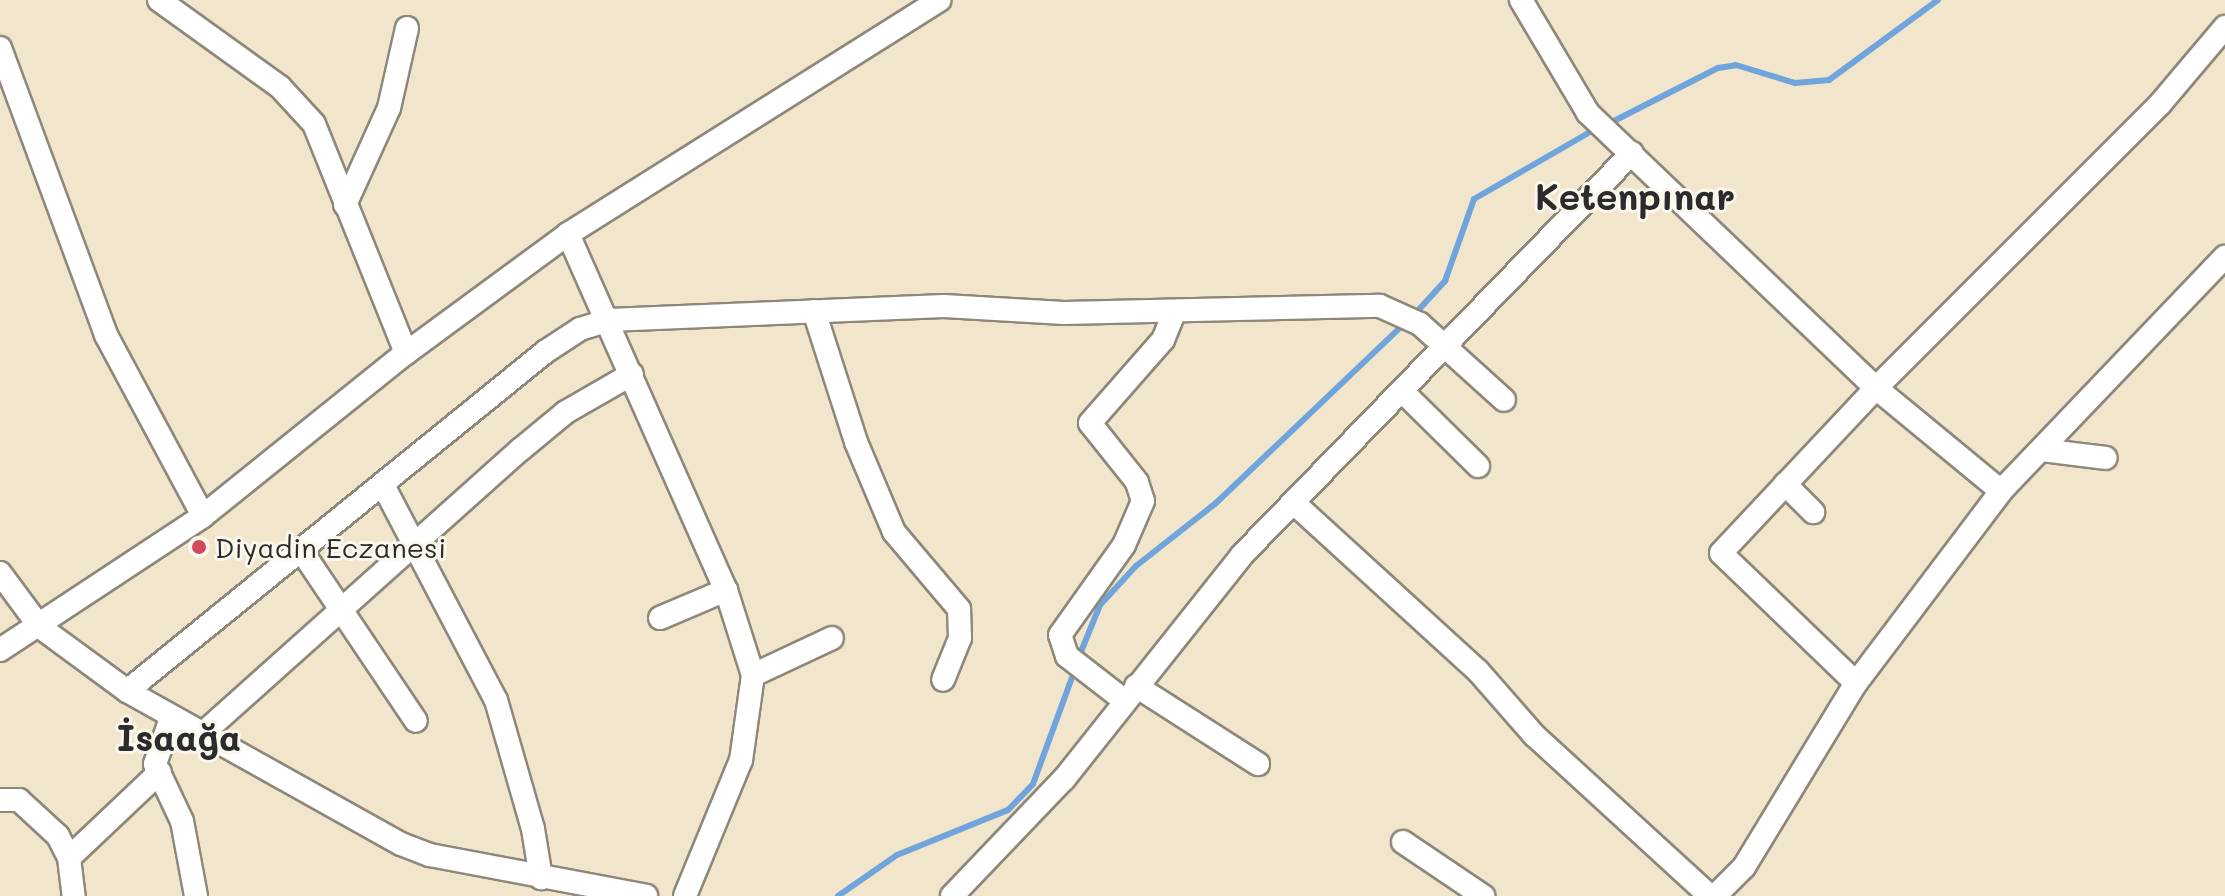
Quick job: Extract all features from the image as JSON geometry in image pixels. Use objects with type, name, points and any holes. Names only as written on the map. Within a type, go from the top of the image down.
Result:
[{"type":"street","points":[[159,0],[298,103],[314,124],[406,353]]},
{"type":"street","points":[[0,650],[40,627],[203,516],[406,353],[568,234],[940,0]]},
{"type":"street","points":[[1521,0],[1588,113],[1876,388],[2001,491]]},
{"type":"street","points":[[1856,683],[1721,553],[1876,388],[2160,104],[2225,27]]},
{"type":"street","points":[[345,205],[389,108],[407,28]]},
{"type":"street","points":[[0,48],[106,335],[203,516]]},
{"type":"street","points":[[952,896],[1064,779],[1232,566],[1404,393],[1444,346],[1632,153]]},
{"type":"street","points":[[568,234],[609,320],[726,590],[753,675],[741,760],[685,896]]},
{"type":"street","points":[[1294,503],[1478,671],[1534,735],[1713,896],[1744,867],[1856,683],[2001,491],[2225,257]]},
{"type":"street","points":[[127,691],[303,553],[545,352],[580,329],[609,320],[944,306],[1064,313],[1396,310],[1420,324],[1504,400]]},
{"type":"street","points":[[814,311],[856,442],[894,532],[959,609],[960,638],[943,680]]},
{"type":"street","points":[[1175,311],[1163,340],[1090,423],[1137,482],[1143,501],[1124,545],[1060,635],[1067,656],[1258,764]]},
{"type":"street","points":[[201,735],[566,412],[632,374]]},
{"type":"street","points":[[1404,393],[1478,466]]},
{"type":"street","points":[[2041,450],[2106,458]]},
{"type":"street","points":[[1785,484],[1813,512]]},
{"type":"street","points":[[384,487],[417,543],[496,700],[533,829],[544,887]]},
{"type":"street","points":[[303,553],[344,607],[416,721]]},
{"type":"street","points":[[1,577],[40,627],[127,691],[401,844],[544,887],[568,883],[646,896]]},
{"type":"street","points":[[660,618],[726,590]]},
{"type":"street","points":[[753,675],[832,638]]},
{"type":"street","points":[[171,718],[156,755],[160,772],[182,821],[196,896]]},
{"type":"street","points":[[69,858],[160,772]]},
{"type":"street","points":[[0,800],[19,800],[34,810],[69,858],[74,896]]},
{"type":"street","points":[[1403,842],[1483,896]]},
{"type":"waterway","points":[[1606,125],[1718,68],[1736,65],[1795,83],[1829,80],[1938,0]]},
{"type":"waterway","points":[[1412,317],[1445,281],[1474,199],[1595,129]]},
{"type":"waterway","points":[[1078,659],[1100,605],[1136,566],[1216,503],[1404,324]]},
{"type":"waterway","points":[[838,896],[897,855],[1008,810],[1033,784],[1075,669]]},
{"type":"place","name":"Diyadin Eczanesi","points":[[199,547]]},
{"type":"district","name":"Ketenpınar","points":[[1635,196]]},
{"type":"district","name":"İsaağa","points":[[179,737]]}]
